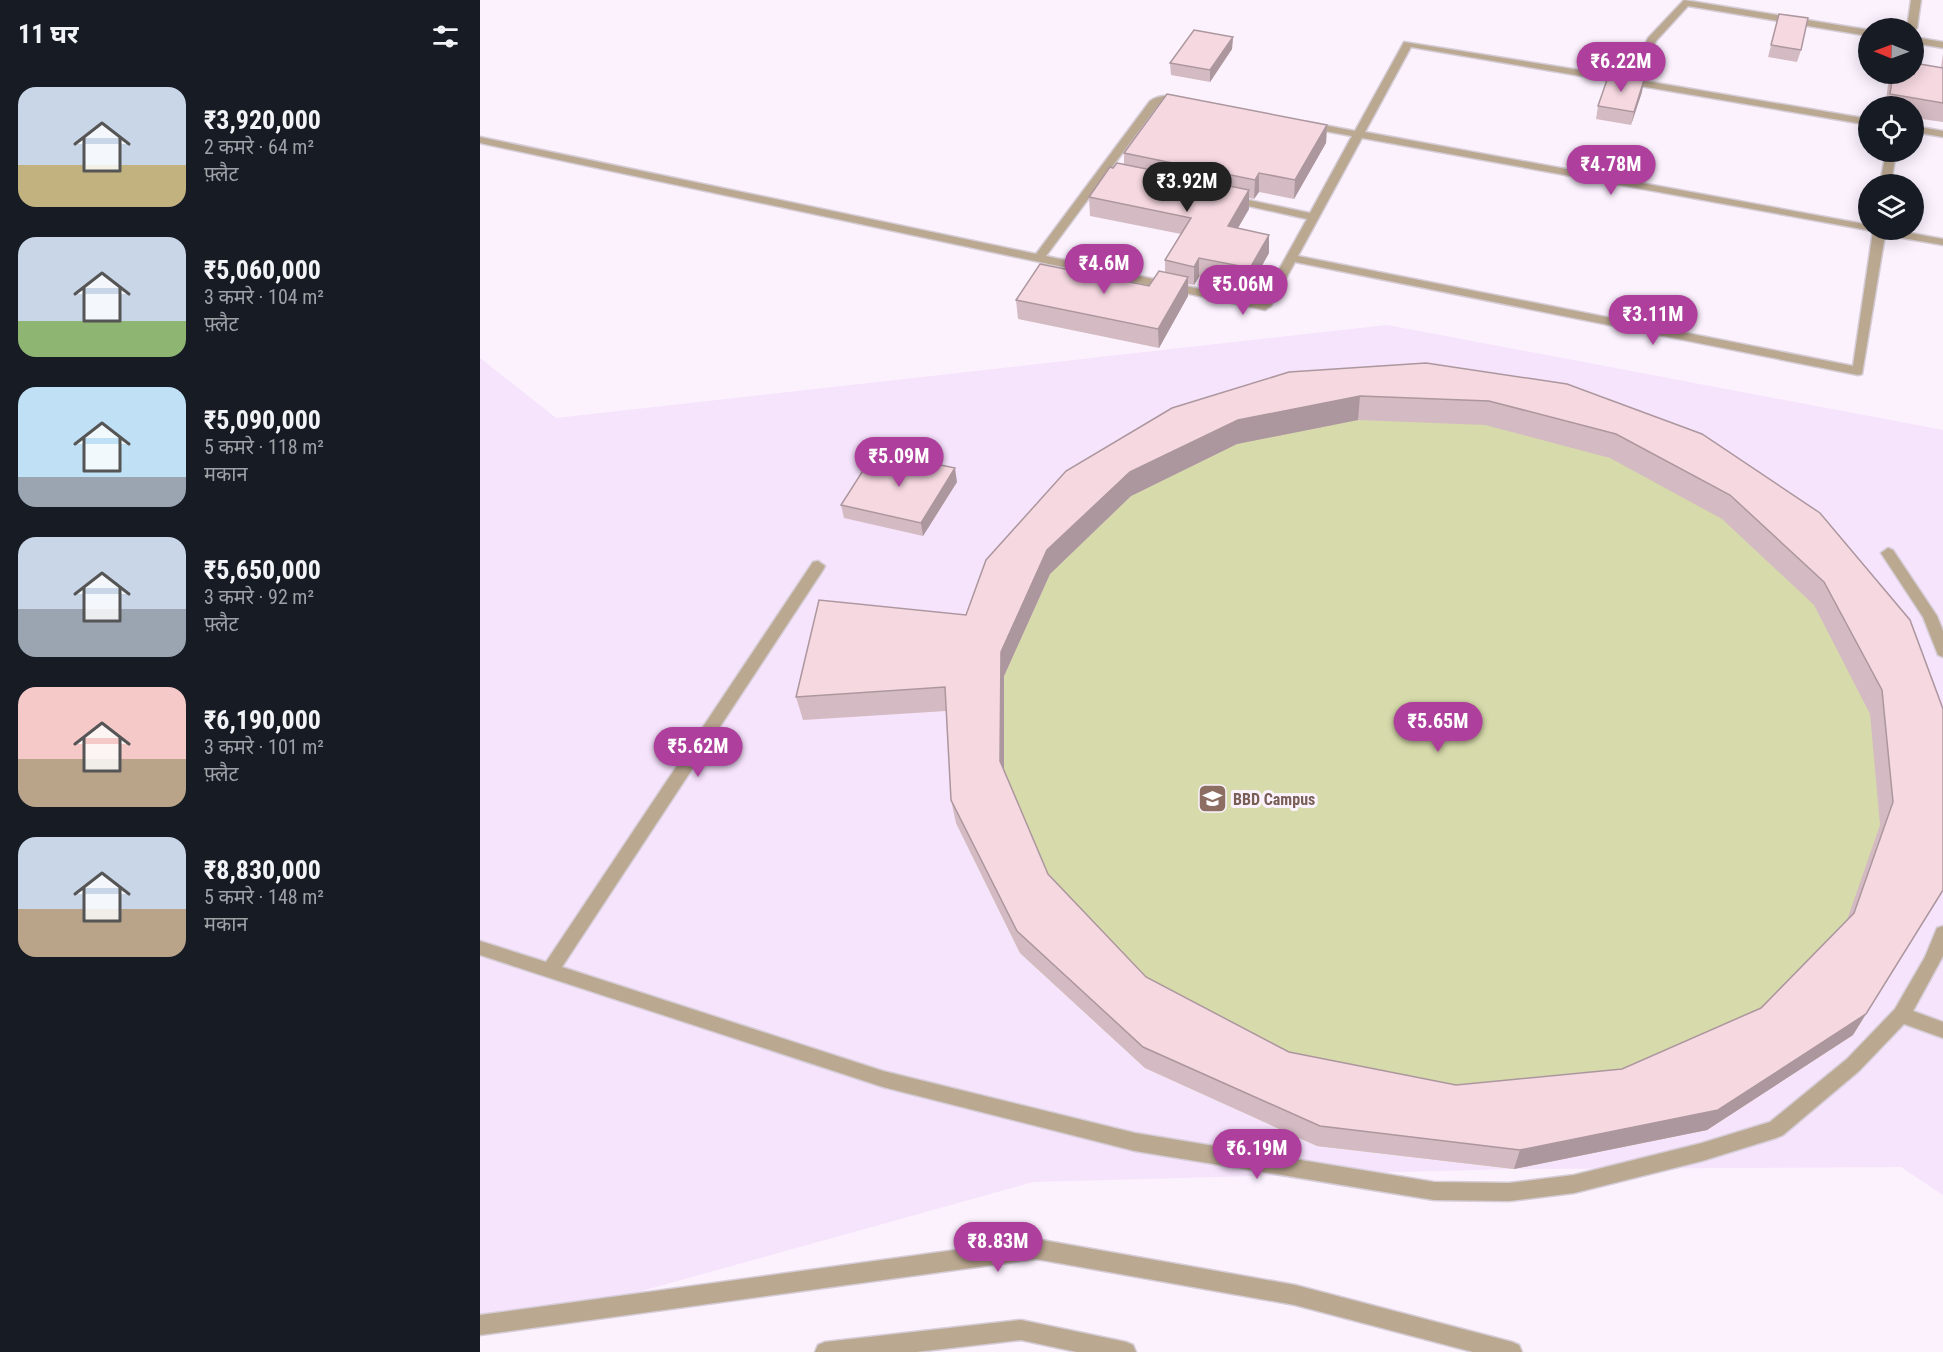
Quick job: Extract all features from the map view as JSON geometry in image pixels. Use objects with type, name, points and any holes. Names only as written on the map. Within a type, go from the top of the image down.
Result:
[{"type":"street","points":[[1913,18],[1916,0]]},
{"type":"street","points":[[1633,82],[1651,40],[1688,2],[1858,31]]},
{"type":"street","points":[[1924,42],[1943,45]]},
{"type":"street","points":[[480,140],[1264,306],[1408,44],[1858,120]]},
{"type":"street","points":[[1039,258],[1157,99],[1198,105]]},
{"type":"street","points":[[1301,124],[1858,226]]},
{"type":"street","points":[[1924,131],[1943,134]]},
{"type":"street","points":[[1101,172],[1115,174]]},
{"type":"street","points":[[1218,197],[1313,217]]},
{"type":"street","points":[[1924,238],[1943,242]]},
{"type":"street","points":[[1291,258],[1858,371],[1878,240]]},
{"type":"street","points":[[1888,553],[1930,616],[1943,651]]},
{"type":"street","points":[[550,971],[818,566]]},
{"type":"street","points":[[480,948],[894,1082],[1135,1142],[1434,1191],[1509,1192],[1574,1184],[1702,1152],[1776,1129],[1854,1065],[1901,1015],[1933,960],[1943,933]]},
{"type":"street","points":[[1901,1015],[1943,1030]]},
{"type":"street","points":[[480,1325],[1036,1249],[1295,1295],[1512,1352]]},
{"type":"street","points":[[825,1352],[1021,1330],[1126,1352]]},
{"type":"shaded area","name":"BBD Campus","points":[[1387,325],[1943,430],[1943,1195],[1901,1167],[1514,1169],[1033,1182],[480,1336],[480,358],[556,418]]},
{"type":"green space","points":[[1294,396],[1562,408],[1811,537],[1943,767],[1932,908],[1853,1035],[1707,1130],[1514,1169],[1317,1146],[1145,1068],[1020,953],[956,823],[950,710],[1068,495]]},
{"type":"building","points":[[1779,14],[1808,18],[1801,50],[1771,45]]},
{"type":"building","points":[[1194,30],[1233,37],[1210,70],[1170,63]]},
{"type":"building","points":[[1924,65],[1943,68],[1943,103],[1924,100],[1924,96],[1890,94],[1892,84],[1924,84]]},
{"type":"building","points":[[1609,74],[1644,80],[1634,112],[1598,106]]},
{"type":"building","points":[[1167,94],[1327,125],[1295,180],[1259,173],[1255,180],[1124,153]]},
{"type":"building","points":[[1117,163],[1249,190],[1228,226],[1269,235],[1250,268],[1199,258],[1194,267],[1165,260],[1191,218],[1089,197],[1110,167],[1113,168]]},
{"type":"building","points":[[1040,264],[1149,286],[1159,271],[1188,277],[1158,329],[1016,300]]},
{"type":"building","points":[[1426,363],[1567,384],[1702,434],[1820,513],[1910,620],[1943,709],[1943,890],[1866,1014],[1718,1110],[1520,1150],[1320,1126],[1143,1047],[1017,931],[951,800],[945,687],[796,697],[819,600],[966,615],[986,560],[1066,471],[1172,408],[1289,372]],"holes":[[[1360,396],[1489,401],[1616,434],[1730,495],[1824,582],[1882,690],[1893,802],[1854,913],[1761,1008],[1622,1069],[1456,1085],[1289,1052],[1146,977],[1048,874],[1000,761],[1001,652],[1047,550],[1130,472],[1238,420]]]},
{"type":"building","points":[[871,458],[903,465],[907,458],[955,468],[921,523],[841,505]]},
{"type":"place","name":"BBD Campus","points":[[1212,799]]}]
